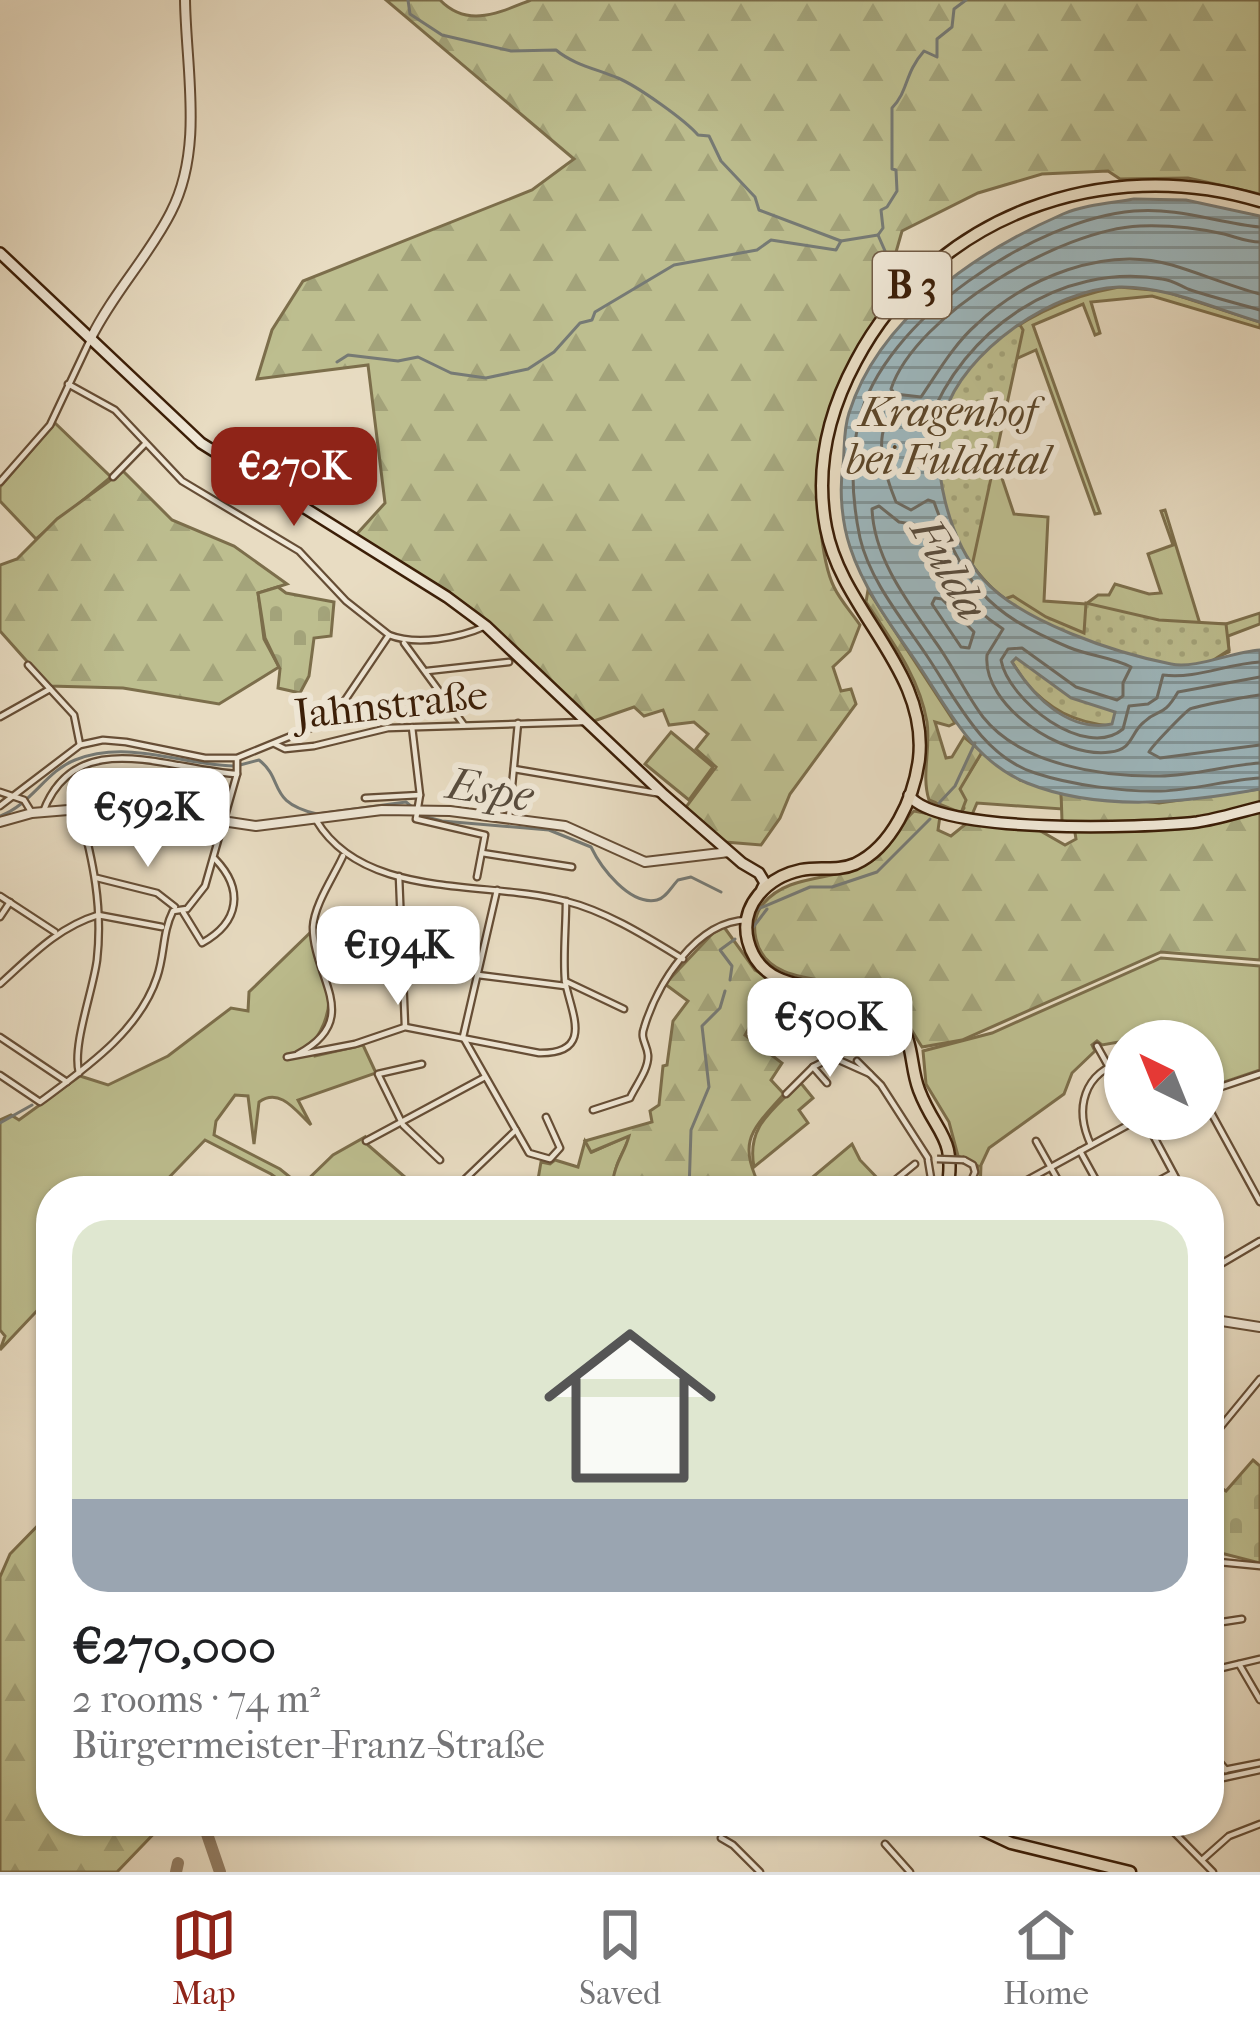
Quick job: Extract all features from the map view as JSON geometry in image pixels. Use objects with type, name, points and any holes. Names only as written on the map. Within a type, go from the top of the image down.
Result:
[{"type":"main road","name":"B 3","points":[[754,903],[785,874],[836,869],[860,861],[919,802],[920,748],[914,701],[838,569],[826,530],[822,464],[832,420],[867,342],[901,296],[945,255],[983,230],[1036,205],[1091,189],[1152,184],[1215,189],[1260,201]]},
{"type":"main road","points":[[0,254],[201,443],[447,597],[486,626],[742,863],[759,873],[785,874]]},
{"type":"main road","points":[[919,802],[965,819],[1014,826],[1196,822],[1260,808]]},
{"type":"main road","points":[[742,863],[754,903]]},
{"type":"main road","points":[[759,873],[765,883],[754,903],[748,944],[761,966],[794,984],[859,994],[881,1004],[900,1024],[919,1093],[947,1139],[949,1176]]},
{"type":"main road","points":[[996,1836],[1128,1872]]},
{"type":"street","points":[[0,482],[50,425],[107,306],[171,214],[187,170],[190,140],[185,0]]},
{"type":"street","points":[[68,384],[107,404],[182,481],[298,551],[346,601],[389,635],[403,640],[451,636],[486,626]]},
{"type":"street","points":[[113,477],[145,445]]},
{"type":"street","points":[[43,812],[58,780],[76,767],[136,757],[201,772],[237,766],[339,709],[389,635]]},
{"type":"street","points":[[403,640],[464,725]]},
{"type":"street","points":[[427,671],[509,662]]},
{"type":"street","points":[[28,665],[74,715],[80,745]]},
{"type":"street","points":[[0,718],[50,689]]},
{"type":"street","name":"Jahnstraße","points":[[274,744],[285,749],[314,746],[388,728],[589,722]]},
{"type":"street","points":[[509,818],[518,723]]},
{"type":"street","points":[[412,727],[419,795],[416,820],[485,835],[477,877]]},
{"type":"street","points":[[0,806],[80,745],[104,740],[237,766]]},
{"type":"street","points":[[0,1075],[40,1102],[128,1027],[157,977],[165,927],[205,886],[237,766]]},
{"type":"street","points":[[514,769],[664,794]]},
{"type":"street","points":[[0,793],[16,796],[43,812],[177,801],[222,820],[256,826],[416,810],[509,818],[565,826],[645,862],[729,852]]},
{"type":"street","points":[[365,798],[419,795]]},
{"type":"street","points":[[0,822],[28,806]]},
{"type":"street","points":[[79,1072],[98,958],[98,878],[80,809]]},
{"type":"street","points":[[316,820],[344,854],[399,876],[566,901],[645,936],[682,959]]},
{"type":"street","points":[[482,853],[572,867]]},
{"type":"street","points":[[344,854],[313,925],[334,1010],[320,1040],[284,1058],[355,1044],[405,1027],[538,1052],[559,1050],[573,1036],[577,1019],[566,983],[566,901]]},
{"type":"street","points":[[98,878],[157,893],[179,910],[202,943],[215,936],[238,902],[230,878],[215,859]]},
{"type":"street","points":[[399,876],[405,1027]]},
{"type":"street","points":[[497,890],[463,1037],[534,1157],[550,1159],[560,1148],[560,1140],[546,1117]]},
{"type":"street","points":[[0,896],[58,934]]},
{"type":"street","points":[[0,917],[10,902]]},
{"type":"street","points":[[593,1111],[630,1098],[647,1063],[643,1030],[658,988],[682,959],[754,903]]},
{"type":"street","points":[[0,984],[58,934],[98,915],[165,927]]},
{"type":"street","points":[[321,959],[401,941]]},
{"type":"street","points":[[478,975],[566,983],[624,1009]]},
{"type":"street","points":[[758,1018],[772,994],[793,991],[794,984]]},
{"type":"street","points":[[0,1036],[67,1082]]},
{"type":"street","points":[[1097,1046],[1104,1059]]},
{"type":"street","points":[[786,1094],[813,1066],[835,1057],[873,1075]]},
{"type":"street","points":[[857,1061],[873,1075],[928,1158],[931,1176]]},
{"type":"street","points":[[422,1064],[378,1074],[401,1123],[440,1160]]},
{"type":"street","points":[[813,1066],[827,1083]]},
{"type":"street","points":[[1090,1145],[1083,1129],[1083,1099],[1091,1082],[1104,1071]]},
{"type":"street","points":[[1224,1087],[1260,1074]]},
{"type":"street","points":[[366,1141],[485,1077]]},
{"type":"street","points":[[468,1176],[516,1130]]},
{"type":"street","points":[[1224,1134],[1260,1202]]},
{"type":"street","points":[[1038,1176],[1104,1137]]},
{"type":"street","points":[[1158,1140],[1175,1176]]},
{"type":"street","points":[[1036,1141],[1056,1176]]},
{"type":"street","points":[[1080,1151],[1094,1176]]},
{"type":"street","points":[[928,1158],[964,1160],[973,1165],[973,1176]]},
{"type":"street","points":[[900,1176],[915,1163]]},
{"type":"street","points":[[1168,1176],[1173,1173]]},
{"type":"street","points":[[1224,1262],[1260,1241]]},
{"type":"street","points":[[1224,1321],[1260,1327]]},
{"type":"street","points":[[1224,1423],[1260,1379]]},
{"type":"street","points":[[1224,1562],[1260,1566]]},
{"type":"street","points":[[1224,1622],[1242,1619]]},
{"type":"street","points":[[1224,1668],[1260,1659]]},
{"type":"street","points":[[1239,1664],[1260,1700]]},
{"type":"street","points":[[1224,1768],[1260,1767]]},
{"type":"street","points":[[1224,1774],[1260,1767]]},
{"type":"street","points":[[1202,1861],[1228,1836],[1258,1825],[1260,1836]]},
{"type":"street","points":[[1178,1836],[1213,1872]]},
{"type":"street","points":[[722,1838],[760,1872]]},
{"type":"street","points":[[885,1844],[910,1872]]},
{"type":"green space","points":[[386,0],[440,0],[473,16],[531,0],[1260,0],[1260,194],[1188,178],[1120,179],[1108,171],[1042,174],[978,193],[902,231],[898,264],[875,290],[880,302],[897,289],[897,294],[845,373],[824,429],[819,459],[817,490],[826,564],[837,592],[860,625],[850,651],[833,667],[841,691],[851,689],[856,704],[790,794],[761,845],[725,842],[686,807],[716,767],[696,749],[708,734],[694,722],[669,725],[663,710],[644,716],[634,707],[594,721],[474,617],[355,536],[385,503],[368,365],[257,379],[272,330],[303,281],[532,190],[574,159]]},
{"type":"green space","points":[[1119,287],[1164,291],[1260,322],[1260,328],[1152,296],[1091,302],[1100,333],[1095,335],[1083,304],[1033,325],[1100,513],[1095,514],[1036,350],[971,386],[1014,514],[1048,517],[1044,601],[1086,604],[1098,595],[1109,595],[1115,584],[1161,593],[1148,554],[1173,545],[1161,511],[1165,510],[1200,624],[1226,624],[1260,613],[1260,624],[1228,636],[1229,652],[1214,658],[1186,663],[1157,660],[1029,614],[998,594],[971,563],[946,499],[940,457],[945,419],[960,385],[981,356],[1010,331],[1043,312]]},
{"type":"green space","name":"Kragenhof bei Fuldatal","points":[[1020,325],[1023,330],[972,566],[1002,600],[1013,596],[1084,633],[1086,603],[1159,620],[1226,624],[1229,650],[1111,726],[1063,713],[1025,682],[910,504],[895,455],[899,418],[1005,329]]},
{"type":"green space","points":[[55,423],[111,477],[36,539],[0,501],[0,487]]},
{"type":"green space","points":[[123,471],[172,520],[234,546],[287,584],[258,593],[264,639],[279,667],[219,704],[123,688],[49,686],[0,631],[0,565],[17,559],[57,519]]},
{"type":"green space","points":[[278,587],[286,593],[334,602],[331,636],[314,638],[309,676],[300,693],[278,688],[280,669],[265,638],[258,593]]},
{"type":"green space","points":[[868,590],[955,723],[935,722],[946,758],[952,757],[964,737],[982,752],[960,789],[966,800],[961,813],[929,800],[923,705],[903,659],[866,602]]},
{"type":"green space","points":[[671,732],[713,767],[689,800],[645,764]]},
{"type":"green space","points":[[982,752],[1020,780],[1061,791],[1062,809],[977,803],[971,817],[961,813],[959,789]]},
{"type":"green space","points":[[1260,789],[1260,960],[1161,952],[962,1040],[922,1047],[883,996],[860,986],[789,973],[763,955],[756,939],[758,912],[774,894],[873,860],[914,811],[940,816],[938,830],[951,836],[967,823],[1037,829],[1065,845],[1076,839],[1074,827],[1062,821],[1061,791],[1159,803]]},
{"type":"green space","points":[[724,927],[755,970],[787,989],[770,991],[745,1035],[782,1063],[771,1080],[784,1094],[751,1138],[755,1176],[614,1176],[629,1136],[591,1152],[585,1141],[652,1122],[650,1111],[659,1105],[673,1021],[688,1001],[665,984]]},
{"type":"green space","points":[[314,929],[329,1002],[312,1044],[315,1056],[363,1045],[376,1073],[298,1100],[311,1125],[281,1099],[259,1102],[254,1144],[248,1096],[235,1095],[216,1121],[214,1135],[289,1176],[274,1176],[205,1140],[170,1176],[36,1176],[36,1312],[0,1350],[5,1336],[0,1330],[0,1120],[11,1115],[19,1120],[80,1076],[108,1085],[168,1056],[231,1008],[248,1011],[249,992]]},
{"type":"green space","points":[[1161,958],[1260,966],[1260,1070],[1224,1082],[1224,1020],[1104,1020],[1104,1045],[1097,1041],[1092,1045],[1095,1051],[1072,1073],[1064,1094],[989,1148],[981,1176],[975,1176],[978,1166],[958,1156],[949,1122],[926,1084],[923,1051],[992,1033]]},
{"type":"green space","points":[[800,1082],[813,1098],[799,1110],[808,1123],[754,1167],[758,1129]]},
{"type":"green space","points":[[630,1135],[614,1176],[539,1176],[541,1162],[555,1160],[578,1167],[585,1141],[592,1152]]},
{"type":"green space","points":[[365,1137],[404,1176],[311,1176],[333,1155]]},
{"type":"green space","points":[[852,1144],[875,1176],[814,1176]]},
{"type":"green space","points":[[1253,1460],[1260,1466],[1260,1563],[1224,1554],[1226,1491]]},
{"type":"green space","points":[[36,1527],[36,1836],[152,1836],[117,1872],[0,1872],[0,1577],[10,1554]]},
{"type":"water","name":"Fulda","points":[[1134,199],[1186,200],[1260,216],[1260,322],[1173,294],[1119,287],[1094,290],[1040,312],[991,347],[954,391],[940,435],[945,501],[960,544],[983,579],[1045,622],[1097,644],[1171,664],[1260,650],[1260,789],[1172,801],[1113,801],[1055,792],[1007,773],[975,745],[949,711],[877,604],[847,538],[841,496],[849,413],[863,379],[907,318],[965,269],[1030,230],[1071,211]],"holes":[[[1016,658],[1071,698],[1115,712],[1112,724],[1081,723],[1053,709],[1012,662]]]},
{"type":"waterway","points":[[408,0],[410,14],[442,35],[511,51],[556,50],[637,88],[698,135],[709,136],[721,161],[755,197],[759,210],[841,241],[878,235]]},
{"type":"waterway","points":[[896,276],[878,235],[883,228],[881,210],[897,191],[896,170],[892,169],[892,108],[924,51],[937,57],[937,39],[952,27],[954,9],[966,0]]},
{"type":"waterway","points":[[337,362],[348,355],[398,361],[418,357],[451,373],[486,378],[528,369],[554,352],[580,323],[592,320],[595,312],[674,265],[757,250],[771,240],[836,250],[841,241]]},
{"type":"waterway","name":"Espe","points":[[939,803],[955,786],[975,743]]},
{"type":"waterway","name":"Espe","points":[[0,816],[65,765],[95,754],[135,752],[234,766]]},
{"type":"waterway","name":"Espe","points":[[240,765],[259,760],[283,797],[317,814],[406,802],[423,816],[442,821],[549,830],[591,847],[618,884],[647,900],[660,899],[678,880],[691,877],[721,892]]},
{"type":"waterway","name":"Espe","points":[[758,909],[810,887],[832,887],[877,872],[930,819]]},
{"type":"waterway","points":[[751,930],[767,909]]},
{"type":"waterway","points":[[730,980],[732,966],[720,950],[735,939]]},
{"type":"waterway","points":[[689,1176],[691,1130],[709,1087],[702,1026],[720,1008],[725,991]]},
{"type":"waterway","points":[[0,1123],[32,1105]]},
{"type":"taxiway","points":[[208,1836],[220,1872]]},
{"type":"taxiway","points":[[176,1872],[178,1863]]}]
